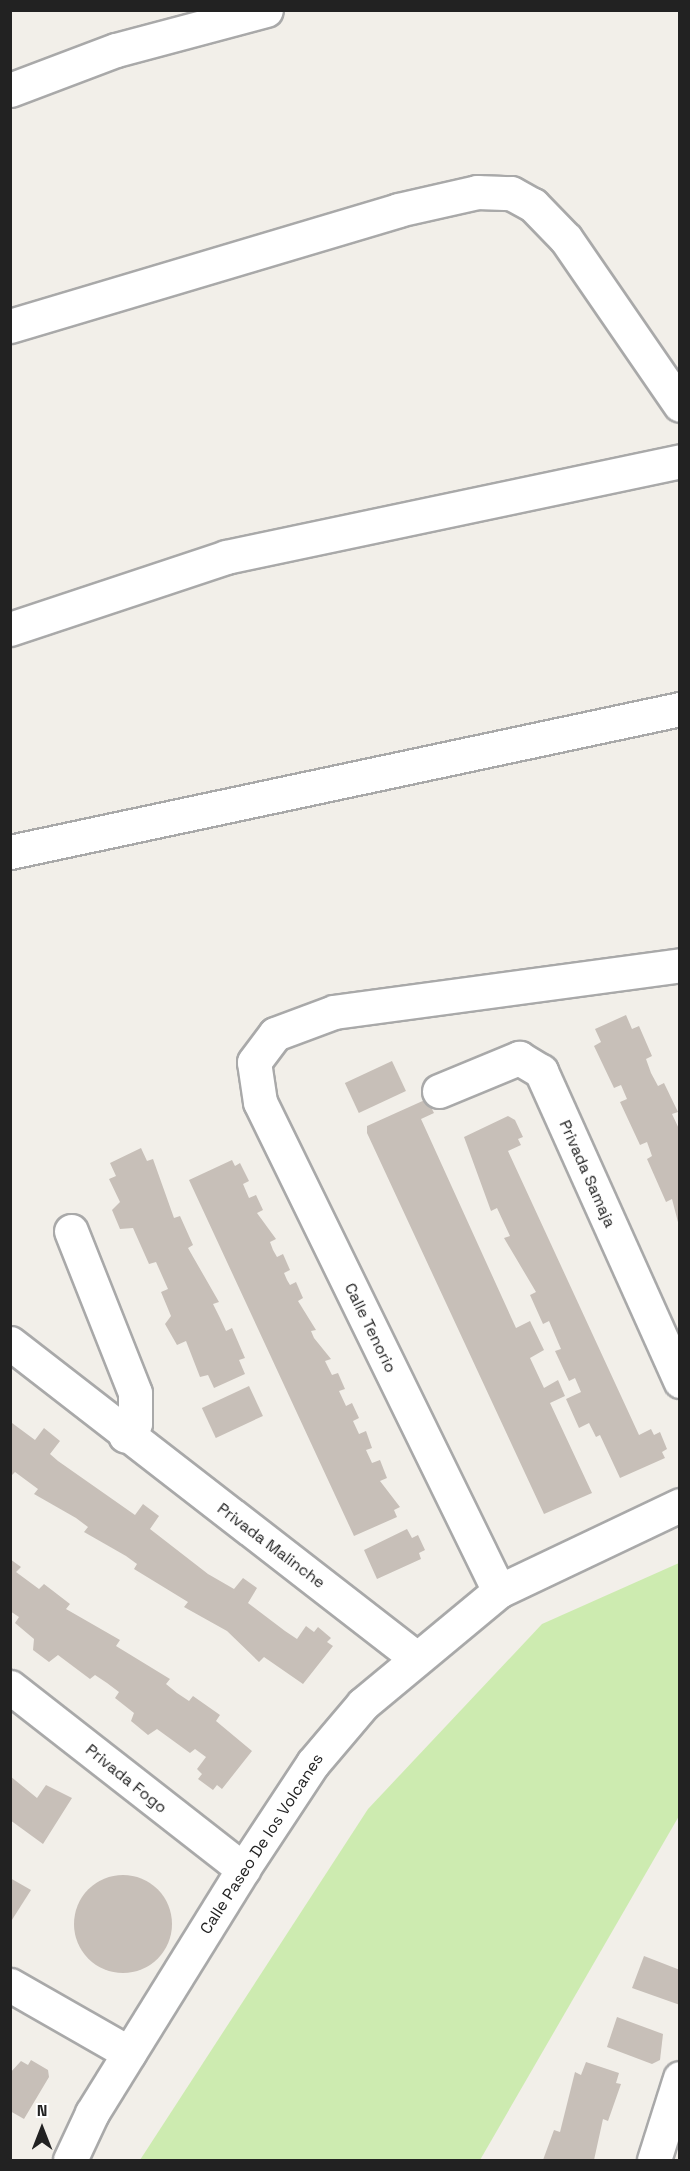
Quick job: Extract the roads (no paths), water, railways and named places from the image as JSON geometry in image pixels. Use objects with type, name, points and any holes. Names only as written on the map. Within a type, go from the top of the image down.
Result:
[{"type":"street","points":[[10,90],[116,50],[267,10]]},
{"type":"street","points":[[10,326],[398,210],[477,192],[512,193],[533,205],[566,239],[680,405]]},
{"type":"street","points":[[10,628],[226,556],[680,461]]},
{"type":"street","points":[[10,852],[680,709]]},
{"type":"street","name":"Calle Tenorio","points":[[499,1591],[260,1102],[254,1062],[275,1034],[334,1012],[680,965]]},
{"type":"street","name":"Privada Samaja","points":[[438,1091],[519,1058],[541,1071],[680,1381]]},
{"type":"street","points":[[71,1231],[135,1394],[135,1423],[126,1436]]},
{"type":"street","name":"Privada Malinche","points":[[10,1342],[126,1436],[415,1657]]},
{"type":"street","name":"Calle Paseo De los Volcanes","points":[[70,2160],[129,2053],[243,1869],[313,1763],[363,1704],[415,1657],[499,1591],[680,1505]]},
{"type":"street","name":"Privada Fogo","points":[[10,1687],[243,1869]]},
{"type":"street","points":[[10,1985],[129,2053]]},
{"type":"street","points":[[654,2160],[680,2078]]}]
